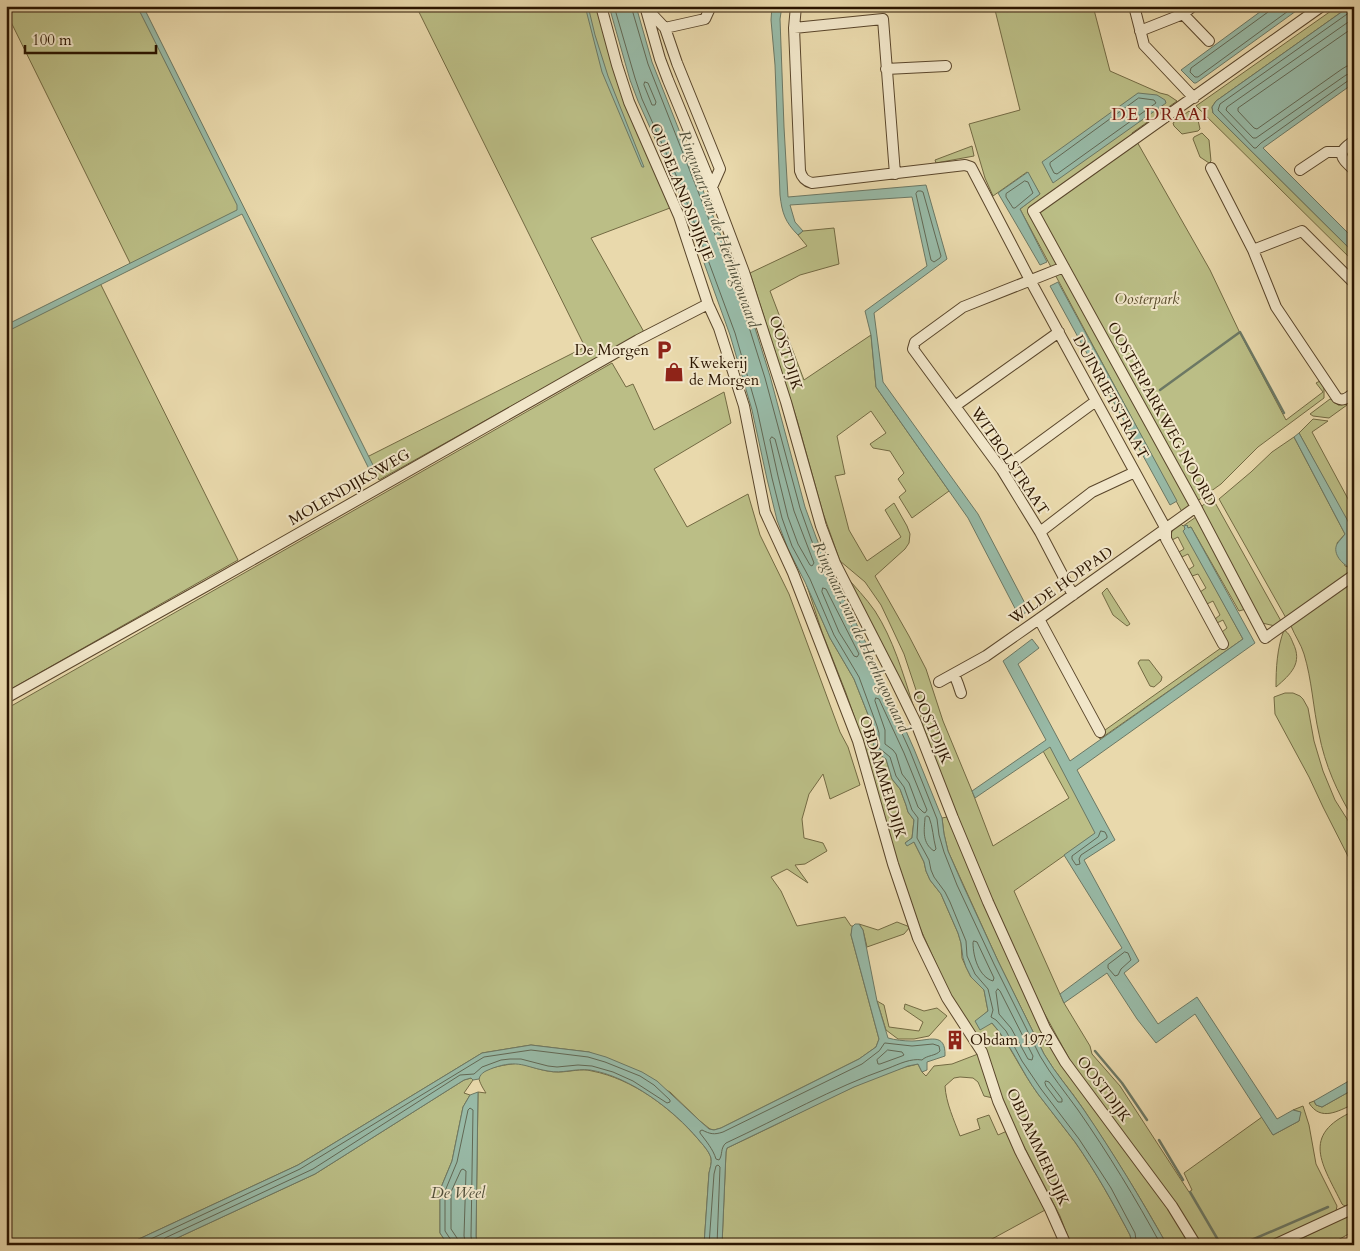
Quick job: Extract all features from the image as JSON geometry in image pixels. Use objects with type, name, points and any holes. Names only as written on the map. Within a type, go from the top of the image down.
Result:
[{"type":"street","name":"OUDELANDSDIJKJE","points":[[601,6],[629,102],[679,216],[708,304]]},
{"type":"street","points":[[645,6],[665,28],[677,63],[720,169],[712,187]]},
{"type":"street","name":"OOSTDIJK","points":[[645,6],[660,59],[744,272],[763,329],[821,526],[832,554],[916,723],[953,818],[1045,1028],[1065,1062],[1172,1206],[1196,1245]]},
{"type":"street","points":[[665,28],[705,19],[711,6]]},
{"type":"street","points":[[794,28],[883,19],[895,174],[812,183],[803,178],[800,171],[794,28],[796,6]]},
{"type":"street","points":[[1134,6],[1144,45],[1194,98]]},
{"type":"street","points":[[1140,31],[1193,6]]},
{"type":"street","name":"OOSTERPARKWEG NOORD","points":[[1322,6],[1032,211],[1196,507],[1265,638],[1354,575]]},
{"type":"street","points":[[1182,10],[1209,41]]},
{"type":"street","points":[[886,69],[946,66]]},
{"type":"street","points":[[1300,170],[1327,152],[1341,152],[1354,141]]},
{"type":"street","points":[[1341,152],[1344,160],[1354,170]]},
{"type":"street","name":"DUINRIETSTRAAT","points":[[895,174],[965,165],[971,167],[1058,332],[1166,529],[1166,539],[1223,644]]},
{"type":"street","points":[[1211,168],[1253,250],[1276,308],[1336,398],[1344,400],[1354,394]]},
{"type":"street","points":[[1253,250],[1302,231],[1354,283]]},
{"type":"street","points":[[1030,280],[1064,267]]},
{"type":"street","name":"WITBOLSTRAAT","points":[[1030,280],[963,307],[916,342],[913,349],[1002,470],[1040,532],[1073,596]]},
{"type":"street","name":"MOLENDIJKSWEG","points":[[6,698],[621,350],[708,304]]},
{"type":"street","name":"OBDAMMERDIJK","points":[[708,304],[719,328],[744,406],[765,512],[793,572],[858,741],[893,864],[918,938],[947,998],[982,1052],[998,1101],[1066,1245]]},
{"type":"street","points":[[955,406],[1058,332]]},
{"type":"street","points":[[1002,470],[1096,401]]},
{"type":"street","points":[[1040,532],[1092,492],[1135,472]]},
{"type":"street","name":"WILDE HOPPAD","points":[[939,682],[986,656],[1040,620],[1196,507]]},
{"type":"street","points":[[1040,620],[1100,732]]},
{"type":"street","points":[[954,674],[961,693]]},
{"type":"street","points":[[1274,1245],[1354,1208]]},
{"type":"green space","points":[[6,6],[141,6],[243,210],[132,267],[6,12]]},
{"type":"green space","points":[[416,6],[598,6],[670,208],[591,238],[644,332],[379,480],[367,457],[585,347]]},
{"type":"green space","name":"Oosterpark","points":[[994,6],[1093,6],[1110,71],[1168,95],[1177,101],[1132,133],[1210,270],[1239,331],[1286,420],[1323,392],[1316,383],[1320,381],[1324,387],[1324,398],[1258,447],[1221,484],[1182,512],[1020,209],[1040,194],[1027,172],[993,196],[985,178],[969,124],[1020,110]]},
{"type":"green space","points":[[1338,6],[1350,6],[1216,101],[1212,107],[1213,113],[1354,253],[1354,262],[1196,106]]},
{"type":"green space","points":[[1189,111],[1198,120],[1200,129],[1182,134],[1173,123]]},
{"type":"green space","points":[[1202,133],[1209,140],[1211,161],[1209,163],[1200,157],[1193,139]]},
{"type":"green space","points":[[972,146],[974,156],[936,163],[935,160]]},
{"type":"green space","points":[[834,228],[839,264],[800,275],[770,291],[804,380],[871,335],[876,387],[949,491],[912,518],[899,497],[906,491],[898,479],[904,473],[890,451],[873,448],[870,444],[886,433],[871,411],[837,436],[845,474],[835,476],[849,530],[867,561],[901,537],[885,510],[894,503],[907,526],[910,534],[909,543],[905,549],[875,576],[926,669],[943,721],[993,846],[1069,798],[1043,751],[1050,746],[1096,833],[1014,891],[1064,1003],[1090,1046],[1092,1054],[1120,1086],[1189,1192],[1192,1190],[1184,1173],[1262,1117],[1273,1135],[1299,1121],[1300,1112],[1293,1110],[1303,1106],[1309,1125],[1316,1164],[1337,1206],[1336,1211],[1264,1245],[1201,1245],[1191,1228],[1071,1062],[1042,1009],[985,885],[922,723],[917,693],[904,654],[881,605],[865,582],[840,561],[823,513],[797,420],[750,273],[807,246],[798,235],[803,231]]},
{"type":"green space","points":[[100,283],[238,560],[6,692],[6,329]]},
{"type":"green space","points":[[612,363],[626,387],[633,384],[654,430],[724,392],[731,423],[654,469],[687,527],[748,494],[760,535],[789,594],[840,732],[848,747],[860,785],[830,799],[823,774],[809,794],[802,819],[804,838],[823,843],[827,851],[805,864],[795,865],[808,883],[787,869],[771,877],[781,891],[797,926],[845,917],[853,926],[851,935],[879,1039],[876,1047],[859,1059],[714,1130],[700,1121],[670,1092],[589,1052],[531,1045],[482,1053],[298,1165],[126,1245],[6,1245],[6,709]]},
{"type":"green space","points":[[1330,399],[1338,405],[1345,403],[1347,405],[1329,418],[1310,414]]},
{"type":"green space","points":[[1313,419],[1328,421],[1312,432],[1354,510],[1353,532],[1299,433]]},
{"type":"green space","points":[[1294,437],[1345,534],[1337,543],[1345,566],[1351,568],[1354,562],[1354,570],[1286,618],[1219,499],[1272,452]]},
{"type":"green space","points":[[1212,498],[1281,621],[1275,626],[1262,623],[1201,509]]},
{"type":"green space","points":[[1196,517],[1246,609],[1239,611],[1191,527],[1188,528],[1187,525],[1184,531],[1243,639],[1100,739],[1098,735],[1228,643],[1222,632],[1227,628],[1223,620],[1217,623],[1215,619],[1220,615],[1213,601],[1207,604],[1200,592],[1206,588],[1198,574],[1192,576],[1188,570],[1194,566],[1188,554],[1182,557],[1179,552],[1184,549],[1178,537],[1172,540],[1171,534],[1174,529],[1181,524],[1183,526]]},
{"type":"green space","points":[[845,575],[872,606],[887,633],[897,656],[913,705]]},
{"type":"green space","points":[[1354,580],[1354,820],[1337,789],[1328,767],[1317,724],[1307,664],[1303,650],[1291,626]]},
{"type":"green space","points":[[807,586],[830,638],[854,679],[873,727],[875,749],[886,759],[892,779],[900,789],[908,812],[914,820],[912,838],[905,843],[914,842],[930,880],[941,894],[958,933],[962,958],[966,967],[971,977],[984,990],[988,1011],[976,1021],[978,1025],[992,1023],[1038,1094],[1083,1153],[1130,1235],[1131,1239],[1123,1245],[1071,1245],[1060,1216],[1016,1131],[949,992],[920,928],[878,801],[869,759]]},
{"type":"green space","points":[[1107,588],[1130,624],[1127,626],[1113,615],[1102,593]]},
{"type":"green space","points":[[1284,630],[1290,636],[1297,656],[1291,673],[1276,687],[1277,658]]},
{"type":"green space","points":[[1140,660],[1149,660],[1162,677],[1161,681],[1154,687],[1150,686],[1138,663]]},
{"type":"green space","points":[[1285,693],[1293,693],[1300,696],[1308,708],[1314,741],[1323,771],[1335,800],[1354,830],[1354,868],[1275,714],[1274,697]]},
{"type":"green space","points":[[947,817],[1037,1019],[1192,1245],[1167,1245],[1104,1141],[1044,1054],[998,961],[948,851],[942,818]]},
{"type":"green space","points":[[897,922],[910,927],[904,934],[867,947],[863,930],[859,924],[878,930]]},
{"type":"green space","points":[[877,1001],[884,1005],[889,1027],[919,1031],[923,1022],[904,1009],[905,1004],[924,1011],[937,1008],[947,1016],[929,1036],[914,1039],[898,1039],[886,1030]]},
{"type":"green space","points":[[978,1054],[993,1098],[984,1096],[978,1082],[973,1078],[954,1078],[945,1086],[949,1105],[960,1136],[980,1129],[977,1119],[989,1115],[998,1135],[1007,1131],[1047,1209],[981,1245],[722,1245],[727,1148],[881,1075],[918,1064],[926,1076],[934,1066],[952,1064]]},
{"type":"green space","points":[[520,1063],[553,1072],[588,1070],[607,1075],[650,1096],[676,1116],[706,1148],[711,1158],[704,1245],[477,1245],[478,1092],[486,1093],[479,1078],[480,1074],[484,1071],[504,1065]]},
{"type":"green space","points":[[471,1078],[473,1080],[464,1093],[470,1095],[463,1107],[452,1161],[440,1190],[440,1233],[448,1245],[162,1245],[315,1174],[464,1080]]},
{"type":"green space","points":[[1354,1089],[1354,1104],[1336,1112],[1324,1114],[1314,1109],[1309,1103],[1314,1101],[1316,1105],[1322,1107]]},
{"type":"green space","points":[[1354,1111],[1354,1203],[1346,1206],[1342,1204],[1328,1176],[1320,1152],[1321,1141],[1326,1130],[1337,1120]]},
{"type":"green space","points":[[1354,1213],[1354,1231],[1329,1245],[1288,1245]]},
{"type":"water","points":[[137,6],[143,6],[377,473],[372,475],[242,214],[6,332],[6,325],[237,210],[237,205]]},
{"type":"water","points":[[585,6],[588,6],[608,76],[644,167],[642,167],[602,72]]},
{"type":"water","name":"Ringvaart van de Heerhugowaard","points":[[609,6],[636,6],[652,62],[735,271],[754,325],[770,376],[805,507],[816,537],[828,567],[875,661],[914,749],[942,818],[948,851],[962,883],[1044,1054],[1106,1143],[1167,1245],[1123,1245],[1131,1239],[1130,1235],[1083,1153],[1032,1085],[999,1031],[992,1023],[980,1030],[975,1021],[988,1011],[984,990],[971,977],[966,967],[958,933],[941,894],[930,880],[914,842],[907,846],[905,843],[912,838],[914,820],[908,812],[900,789],[892,779],[886,759],[874,751],[873,727],[854,679],[830,638],[788,549],[777,520],[752,410],[730,335],[676,185],[630,80]]},
{"type":"water","points":[[772,6],[782,6],[780,19],[788,197],[926,185],[947,259],[874,313],[883,382],[978,514],[1029,611],[1019,616],[968,518],[876,387],[871,335],[865,311],[927,266],[912,197],[790,205],[795,222],[803,231],[798,235],[785,217],[780,195],[775,65],[771,20]]},
{"type":"water","points":[[1268,6],[1303,6],[1196,83],[1181,70]]},
{"type":"water","points":[[1350,6],[1354,6],[1354,83],[1263,148],[1354,239],[1354,253],[1213,113],[1212,107],[1216,101]]},
{"type":"water","points":[[1138,93],[1157,95],[1165,100],[1166,103],[1053,183],[1042,162]]},
{"type":"water","points":[[1028,172],[1040,194],[1020,209],[1047,262],[1040,265],[998,193]]},
{"type":"water","points":[[1058,282],[1177,501],[1170,505],[1050,286]]},
{"type":"water","points":[[1299,433],[1354,532],[1354,562],[1351,568],[1342,562],[1337,555],[1337,544],[1345,534],[1294,437]]},
{"type":"water","points":[[1187,525],[1188,528],[1191,527],[1255,643],[1077,770],[1115,840],[1084,860],[1139,961],[1124,973],[1158,1024],[1197,997],[1277,1119],[1293,1110],[1301,1112],[1299,1121],[1273,1135],[1195,1014],[1156,1043],[1137,1019],[1107,973],[1064,1003],[1060,994],[1122,948],[1064,855],[1095,833],[1050,747],[975,798],[972,791],[1046,740],[1003,661],[1032,639],[1039,648],[1018,664],[1070,761],[1243,639],[1183,531],[1185,529],[1184,526]]},
{"type":"water","points":[[855,924],[859,924],[863,930],[877,1001],[888,1038],[909,1041],[939,1040],[945,1048],[945,1056],[927,1062],[927,1070],[922,1072],[918,1064],[908,1066],[854,1087],[727,1148],[722,1245],[704,1245],[711,1164],[709,1153],[688,1128],[664,1106],[635,1087],[605,1073],[590,1070],[553,1072],[509,1064],[482,1073],[479,1079],[473,1080],[471,1078],[464,1080],[315,1174],[162,1245],[126,1245],[298,1165],[482,1053],[531,1045],[589,1052],[606,1057],[642,1072],[657,1081],[709,1129],[721,1128],[859,1059],[876,1047],[879,1039],[851,935],[852,927]]},
{"type":"water","points":[[1354,1078],[1354,1089],[1322,1107],[1316,1105],[1314,1101]]},
{"type":"water","name":"De Weel","points":[[478,1092],[477,1245],[448,1245],[440,1233],[440,1190],[452,1161],[463,1107],[470,1095]]},
{"type":"waterway","points":[[1160,390],[1240,332],[1284,413]]},
{"type":"waterway","points":[[1095,1051],[1122,1083],[1147,1120]]},
{"type":"waterway","points":[[1159,1140],[1183,1180]]},
{"type":"waterway","points":[[1190,1192],[1221,1245]]},
{"type":"waterway","points":[[1240,1245],[1328,1207]]},
{"type":"place","name":"De Morgen","points":[[664,350]]},
{"type":"place","name":"Kwekerij de Morgen","points":[[674,372]]},
{"type":"place","name":"Obdam 1972","points":[[955,1040]]},
{"type":"district","name":"DE DRAAI","points":[[1160,114]]}]
